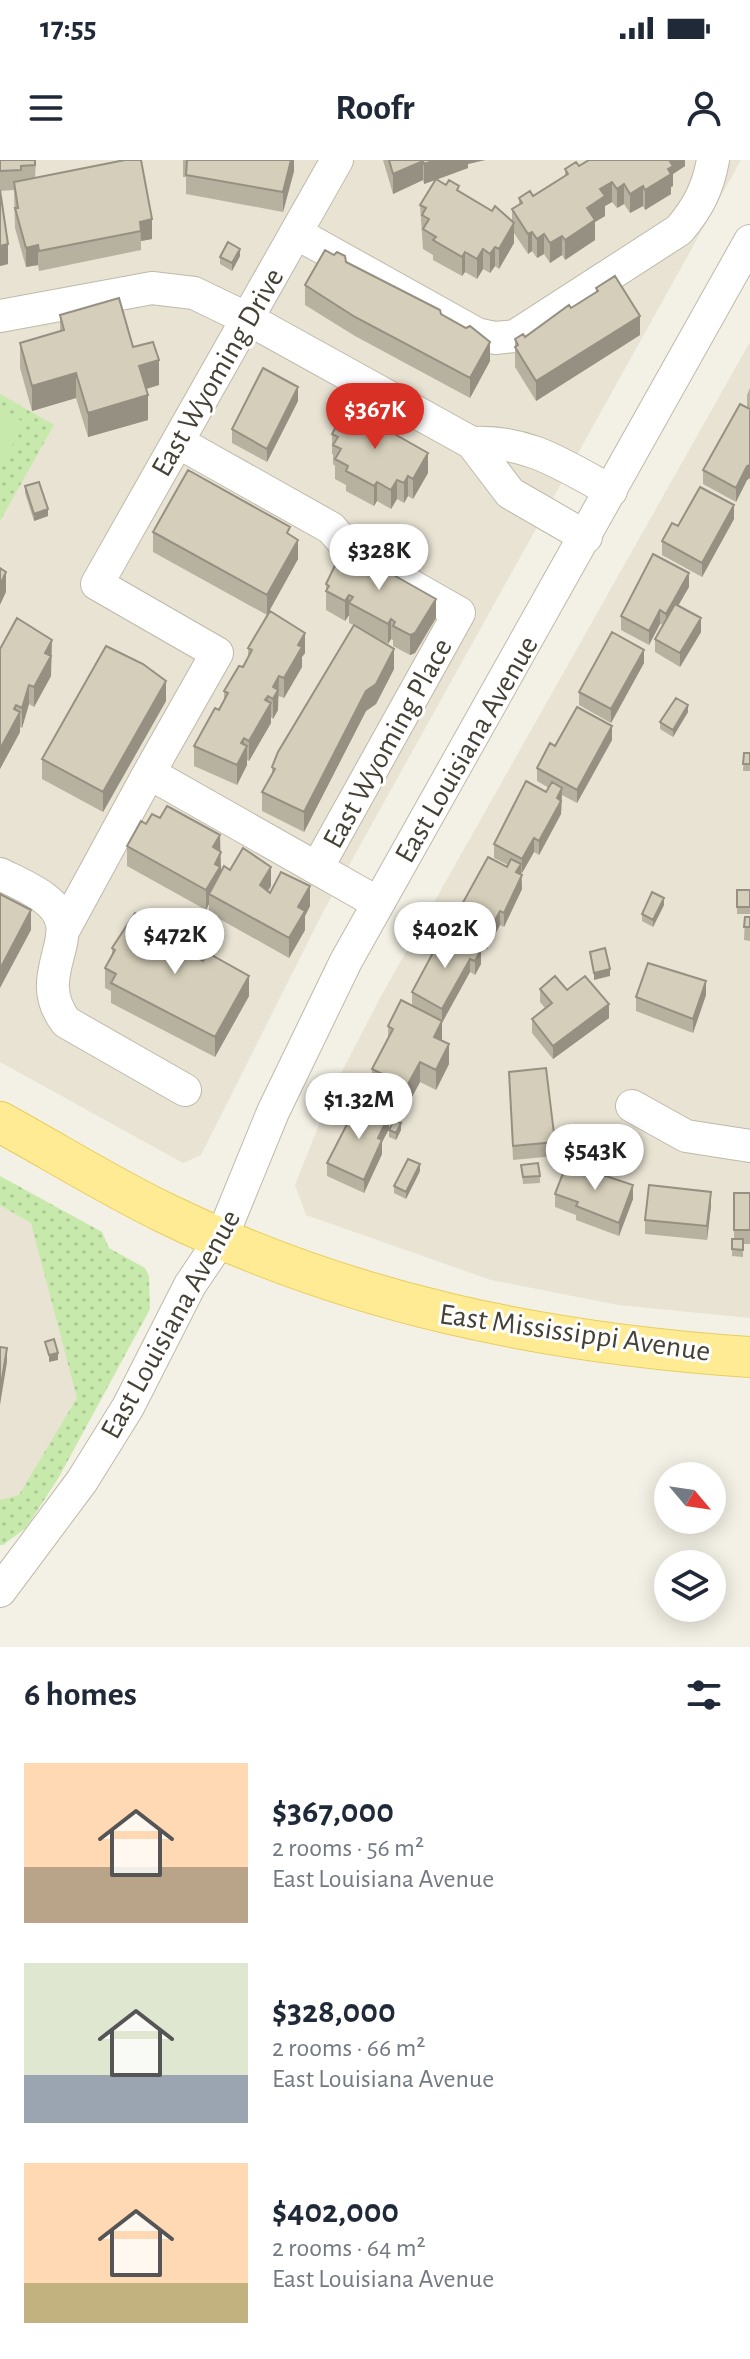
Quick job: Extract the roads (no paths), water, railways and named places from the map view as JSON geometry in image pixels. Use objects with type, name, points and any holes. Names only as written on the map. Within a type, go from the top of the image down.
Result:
[{"type":"main road","name":"East Mississippi Avenue","points":[[0,1122],[163,1212],[221,1239],[325,1279],[458,1318],[591,1341],[750,1357]]},
{"type":"street","name":"East Wyoming Drive","points":[[149,773],[217,653],[97,584],[337,160]]},
{"type":"street","points":[[296,233],[477,334],[495,338],[515,336],[679,230],[702,197],[713,160]]},
{"type":"street","name":"East Louisiana Avenue","points":[[1,1590],[82,1481],[128,1407],[190,1285],[221,1239],[273,1112],[336,980],[750,241]]},
{"type":"street","points":[[0,316],[152,288],[194,293],[248,319],[472,443],[510,493],[586,537]]},
{"type":"street","name":"East Wyoming Place","points":[[178,442],[331,528],[352,552],[459,613],[317,868]]},
{"type":"street","points":[[472,443],[498,442],[532,449],[611,491]]},
{"type":"street","points":[[185,1090],[66,1022],[50,991],[63,931],[149,773],[378,903]]},
{"type":"street","points":[[0,874],[45,899],[57,913],[63,931]]},
{"type":"street","points":[[632,1106],[686,1136],[750,1146]]}]
